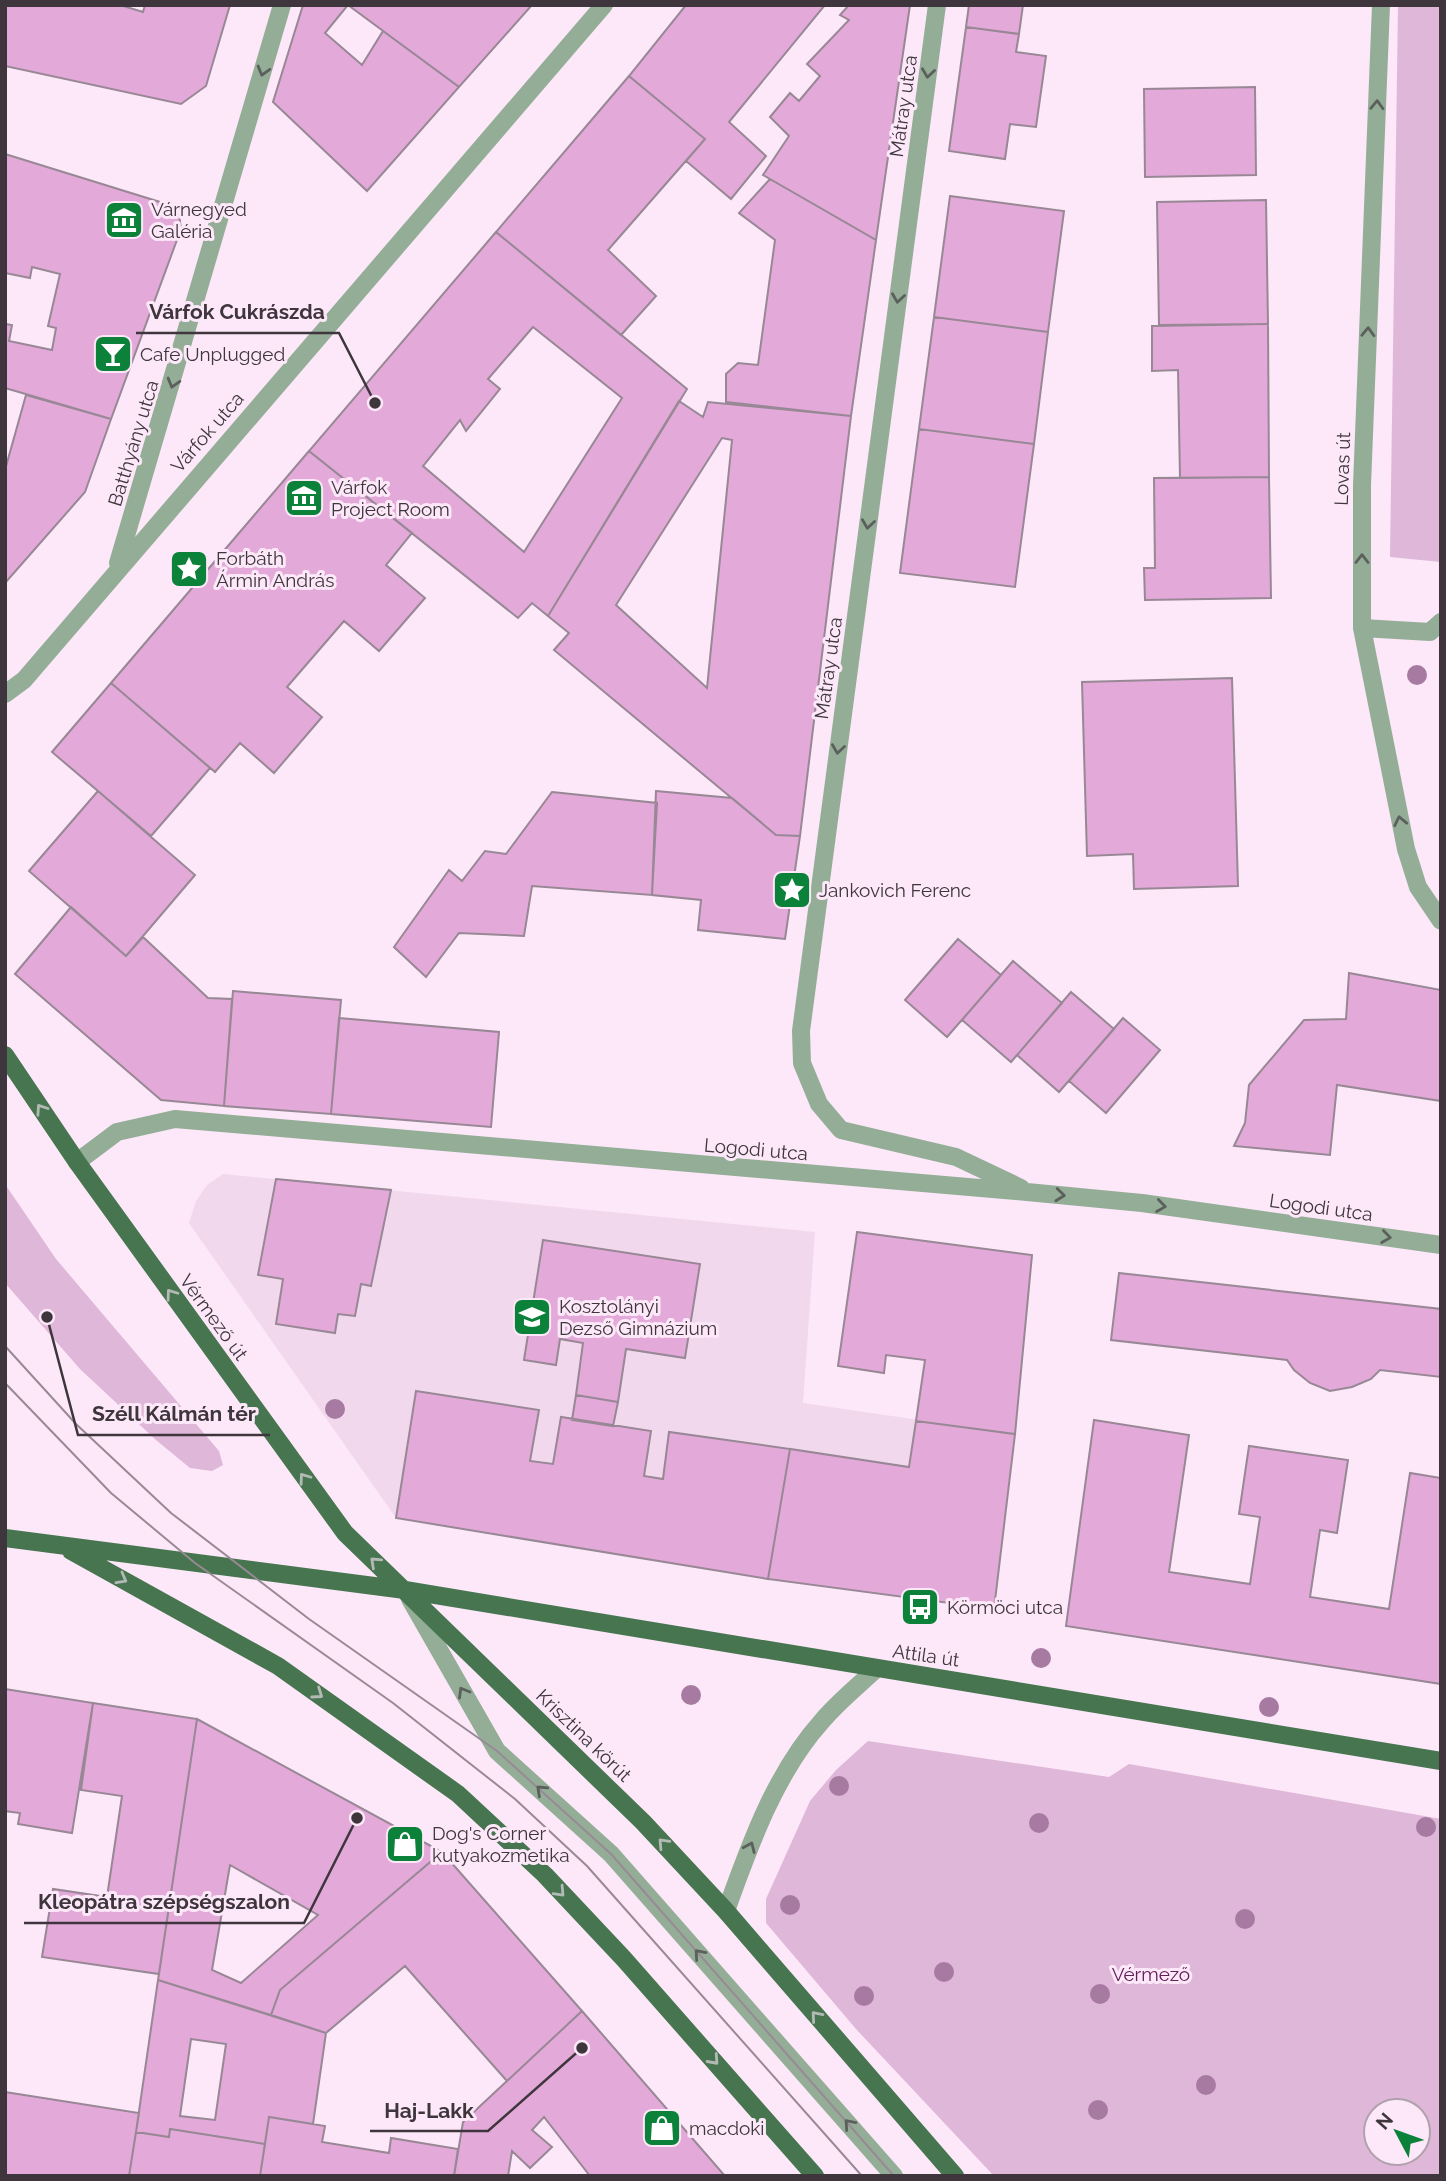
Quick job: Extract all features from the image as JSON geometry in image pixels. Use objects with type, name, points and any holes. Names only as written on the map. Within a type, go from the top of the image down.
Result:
[{"type":"main road","name":"Vérmező út","points":[[5,1055],[77,1163],[324,1507],[353,1541],[405,1590]]},
{"type":"main road","points":[[5,1538],[405,1590]]},
{"type":"main road","points":[[62,1546],[278,1666],[458,1794],[545,1875],[624,1959],[815,2176]]},
{"type":"main road","name":"Attila út","points":[[405,1590],[1441,1761]]},
{"type":"main road","name":"Krisztina körút","points":[[405,1590],[643,1822],[726,1911],[955,2176]]},
{"type":"street","name":"Batthyány utca","points":[[116,570],[282,5]]},
{"type":"street","name":"Várfok utca","points":[[5,694],[23,680],[604,5]]},
{"type":"street","name":"Mátray utca","points":[[937,5],[801,1031],[802,1063],[818,1104],[841,1130],[956,1157],[1027,1192]]},
{"type":"street","name":"Lovas út","points":[[1381,5],[1362,485],[1362,628],[1406,849],[1418,887],[1441,921]]},
{"type":"street","points":[[1362,628],[1430,632],[1441,622]]},
{"type":"street","name":"Logodi utca","points":[[77,1163],[117,1132],[175,1119],[1142,1203],[1441,1245]]},
{"type":"street","points":[[405,1590],[497,1751],[611,1854],[894,2176]]},
{"type":"street","points":[[726,1911],[748,1850],[806,1741],[822,1720],[876,1669]]},
{"type":"shaded area","name":"Kosztolányi Dezső Gimnázium","points":[[223,1174],[815,1232],[803,1403],[1015,1434],[994,1609],[768,1579],[396,1518],[189,1223],[196,1201],[207,1185]]},
{"type":"green space","points":[[1398,5],[1441,5],[1441,562],[1390,557]]},
{"type":"green space","points":[[5,1184],[56,1259],[219,1451],[223,1465],[212,1471],[190,1468],[156,1440],[80,1369],[5,1283]]},
{"type":"green space","name":"Vérmező","points":[[868,1741],[1109,1777],[1129,1764],[1441,1819],[1441,2176],[994,2176],[856,2029],[766,1923],[766,1899],[810,1801],[836,1770]]},
{"type":"building","points":[[5,5],[120,5],[143,12],[145,5],[230,5],[206,86],[181,104],[5,66]]},
{"type":"building","points":[[303,5],[348,5],[325,33],[362,65],[383,31],[459,87],[367,191],[273,102]]},
{"type":"building","points":[[348,5],[532,5],[459,87]]},
{"type":"building","points":[[686,5],[825,5],[729,122],[766,156],[731,199],[686,161],[705,139],[629,76]]},
{"type":"building","points":[[849,5],[910,5],[876,240],[763,175],[789,136],[770,117],[790,93],[799,101],[820,76],[807,64],[849,20],[840,15]]},
{"type":"building","points":[[969,5],[1023,5],[1019,34],[966,27]]},
{"type":"building","points":[[966,27],[1019,34],[1016,52],[1046,56],[1036,127],[1010,124],[1005,159],[949,151]]},
{"type":"building","points":[[629,76],[705,139],[608,250],[656,296],[621,335],[496,232]]},
{"type":"building","points":[[1255,87],[1256,175],[1145,177],[1144,89]]},
{"type":"building","points":[[5,154],[160,202],[179,214],[181,229],[111,419],[5,388],[5,324],[12,325],[9,341],[52,350],[56,328],[48,326],[60,274],[32,267],[30,278],[5,273]]},
{"type":"building","points":[[770,179],[876,240],[851,416],[726,402],[726,374],[738,363],[758,365],[775,240],[739,213]]},
{"type":"building","points":[[950,196],[1064,211],[1048,332],[934,317]]},
{"type":"building","points":[[1266,200],[1268,324],[1159,325],[1157,202]]},
{"type":"building","points":[[496,232],[687,389],[548,616],[532,603],[518,618],[309,451]],"holes":[[[533,327],[622,398],[524,552],[423,466],[460,420],[466,431],[500,389],[488,379]]]},
{"type":"building","points":[[934,317],[1048,332],[1034,444],[919,429]]},
{"type":"building","points":[[1268,324],[1269,477],[1180,478],[1178,370],[1152,371],[1152,326]]},
{"type":"building","points":[[26,395],[111,419],[85,492],[5,583],[5,470]]},
{"type":"building","points":[[679,401],[703,417],[708,402],[851,416],[800,836],[776,835],[554,650],[569,633],[548,616]],"holes":[[[722,438],[732,440],[707,688],[616,605]]]},
{"type":"building","points":[[919,429],[1034,444],[1015,587],[900,573]]},
{"type":"building","points":[[309,451],[412,533],[386,565],[425,598],[379,651],[344,621],[287,687],[322,717],[274,773],[240,743],[215,772],[111,683]]},
{"type":"building","points":[[1269,477],[1271,598],[1145,600],[1144,568],[1155,568],[1154,478]]},
{"type":"building","points":[[1232,678],[1238,886],[1134,889],[1133,854],[1087,856],[1082,682]]},
{"type":"building","points":[[111,683],[210,768],[151,836],[52,752]]},
{"type":"building","points":[[98,791],[195,875],[126,956],[29,871]]},
{"type":"building","points":[[656,791],[732,798],[776,835],[800,836],[785,939],[698,930],[701,900],[652,895]]},
{"type":"building","points":[[552,792],[657,803],[652,895],[532,886],[524,936],[459,933],[426,977],[394,947],[449,870],[462,881],[485,851],[506,854]]},
{"type":"building","points":[[71,907],[126,956],[143,937],[208,998],[232,999],[224,1106],[161,1100],[15,974]]},
{"type":"building","points":[[958,939],[1001,975],[947,1037],[905,1000]]},
{"type":"building","points":[[1013,961],[1062,1003],[1011,1062],[962,1020]]},
{"type":"building","points":[[1349,973],[1441,990],[1441,1101],[1337,1085],[1330,1155],[1234,1146],[1245,1123],[1249,1085],[1304,1020],[1346,1019]]},
{"type":"building","points":[[233,991],[341,1000],[331,1114],[224,1106]]},
{"type":"building","points":[[1071,992],[1114,1029],[1059,1092],[1017,1055]]},
{"type":"building","points":[[339,1018],[499,1032],[491,1127],[331,1114]]},
{"type":"building","points":[[1123,1018],[1160,1050],[1106,1113],[1069,1081]]},
{"type":"building","points":[[276,1179],[391,1190],[371,1286],[361,1284],[355,1316],[338,1314],[335,1333],[276,1324],[283,1279],[258,1275]]},
{"type":"building","points":[[857,1232],[1032,1255],[1015,1434],[916,1421],[925,1360],[886,1355],[884,1373],[838,1366]]},
{"type":"building","points":[[543,1240],[700,1264],[685,1358],[626,1349],[618,1402],[576,1395],[583,1343],[560,1339],[556,1365],[524,1360]]},
{"type":"building","points":[[1119,1273],[1441,1309],[1441,1377],[1380,1370],[1371,1379],[1352,1387],[1330,1391],[1310,1383],[1294,1370],[1287,1360],[1111,1340]]},
{"type":"building","points":[[416,1391],[539,1410],[530,1461],[553,1464],[561,1417],[651,1431],[644,1476],[663,1479],[669,1432],[790,1449],[768,1579],[396,1518]]},
{"type":"building","points":[[576,1395],[618,1402],[613,1426],[572,1420]]},
{"type":"building","points":[[1094,1420],[1189,1435],[1169,1572],[1250,1584],[1260,1517],[1239,1514],[1249,1446],[1348,1460],[1337,1533],[1320,1530],[1310,1597],[1389,1609],[1410,1473],[1441,1478],[1441,1684],[1066,1626]]},
{"type":"building","points":[[916,1421],[1015,1434],[994,1609],[768,1579],[790,1449],[909,1467]]},
{"type":"building","points":[[5,1689],[93,1703],[72,1833],[18,1824],[20,1813],[5,1811]]},
{"type":"building","points":[[93,1703],[197,1719],[159,1974],[42,1957],[53,1889],[107,1897],[122,1796],[81,1790]]},
{"type":"building","points":[[197,1719],[442,1852],[280,1990],[271,2015],[158,1980]],"holes":[[[230,1865],[318,1915],[241,1983],[212,1970]]]},
{"type":"building","points":[[442,1852],[582,2011],[507,2081],[405,1966],[326,2033],[271,2015],[280,1990]]},
{"type":"building","points":[[158,1980],[326,2033],[313,2124],[269,2117],[265,2144],[170,2129],[169,2137],[136,2132]],"holes":[[[191,2039],[226,2044],[215,2120],[180,2116]]]},
{"type":"building","points":[[582,2011],[725,2176],[590,2176],[544,2117],[532,2130],[552,2147],[530,2168],[512,2151],[508,2176],[454,2176],[463,2122]]},
{"type":"building","points":[[5,2092],[139,2113],[129,2176],[5,2176]]},
{"type":"building","points":[[269,2117],[325,2126],[322,2142],[389,2153],[391,2138],[458,2149],[454,2176],[260,2176]]},
{"type":"building","points":[[170,2129],[265,2144],[260,2176],[129,2176],[136,2132],[169,2137]]},
{"type":"tram line","points":[[5,1346],[76,1424],[171,1513],[309,1619],[497,1751],[611,1854],[894,2176]]},
{"type":"tram line","points":[[5,1383],[111,1493],[195,1563],[393,1703],[515,1799],[587,1866],[862,2176]]},
{"type":"place","name":"Várnegyed Galéria","points":[[124,220]]},
{"type":"place","name":"Cafe Unplugged","points":[[113,354]]},
{"type":"place","name":"Várfok Cukrászda","points":[[375,403]]},
{"type":"place","name":"Várfok Project Room","points":[[304,498]]},
{"type":"place","name":"Forbáth Ármin András","points":[[189,569]]},
{"type":"place","name":"Jankovich Ferenc","points":[[792,890]]},
{"type":"place","name":"Széll Kálmán tér","points":[[47,1317]]},
{"type":"place","name":"Kosztolányi Dezső Gimnázium","points":[[532,1317]]},
{"type":"place","name":"Körmöci utca","points":[[920,1607]]},
{"type":"place","name":"Kleopátra szépségszalon","points":[[357,1818]]},
{"type":"place","name":"Dog's Corner kutyakozmetika","points":[[405,1844]]},
{"type":"place","name":"Haj-Lakk","points":[[582,2048]]},
{"type":"place","name":"macdoki","points":[[662,2128]]}]
